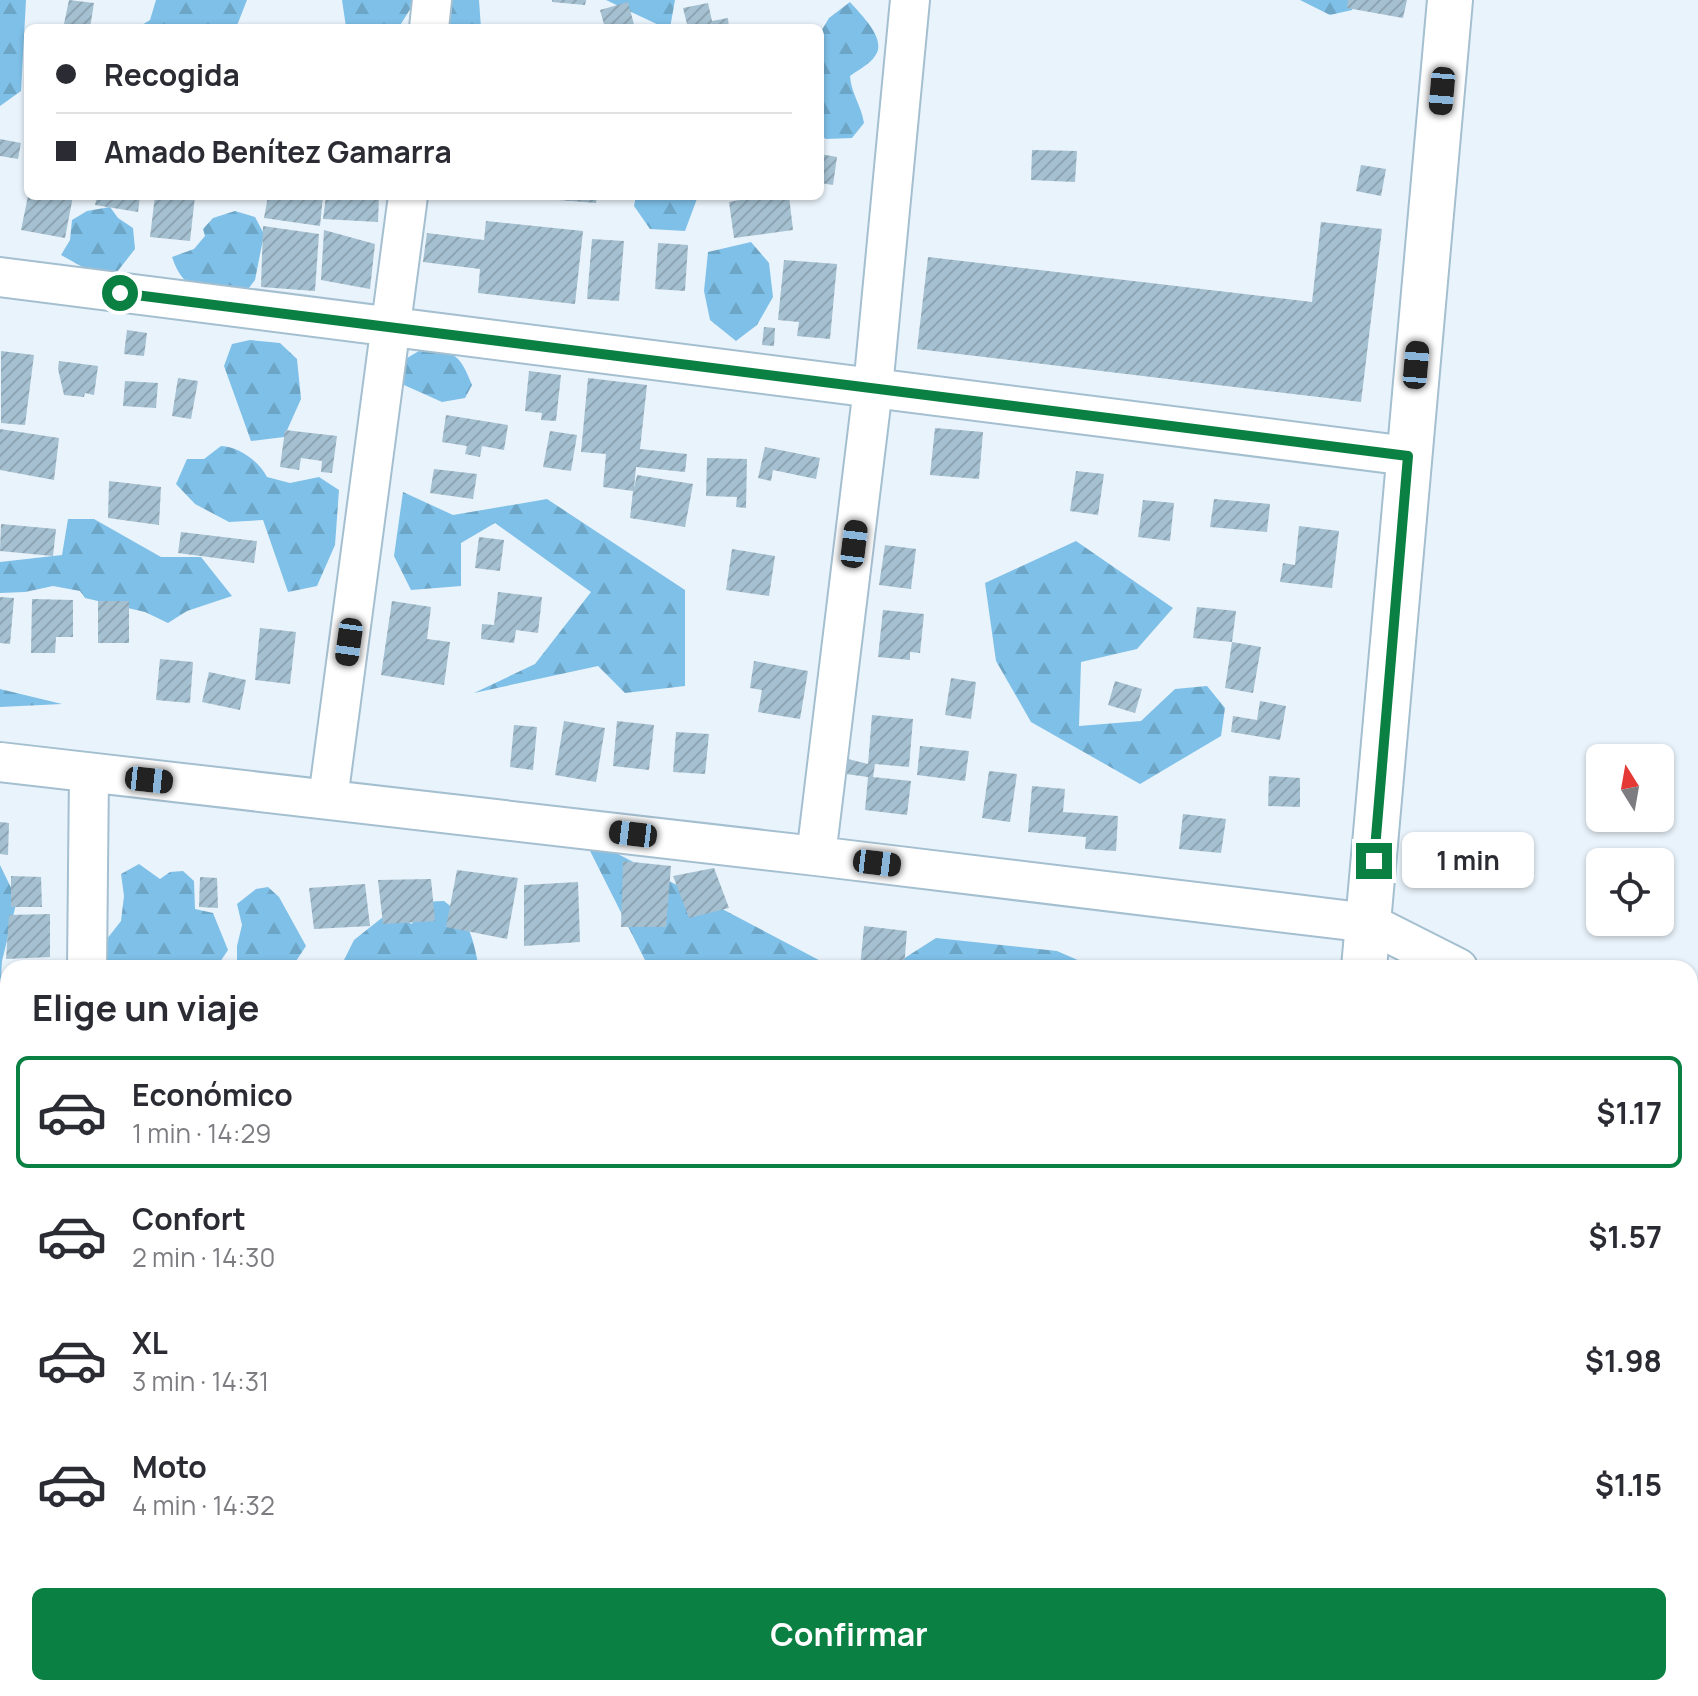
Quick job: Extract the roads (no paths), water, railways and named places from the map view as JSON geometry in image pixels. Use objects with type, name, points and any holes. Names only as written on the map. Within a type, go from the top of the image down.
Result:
[{"type":"main road","points":[[1365,960],[1450,0]]},
{"type":"street","points":[[429,24],[432,0]]},
{"type":"street","points":[[816,856],[873,388],[910,0]]},
{"type":"street","points":[[328,799],[407,200]]},
{"type":"street","points":[[0,277],[1408,456]]},
{"type":"street","points":[[0,762],[1369,923],[1442,960]]},
{"type":"street","points":[[87,960],[89,773]]}]
